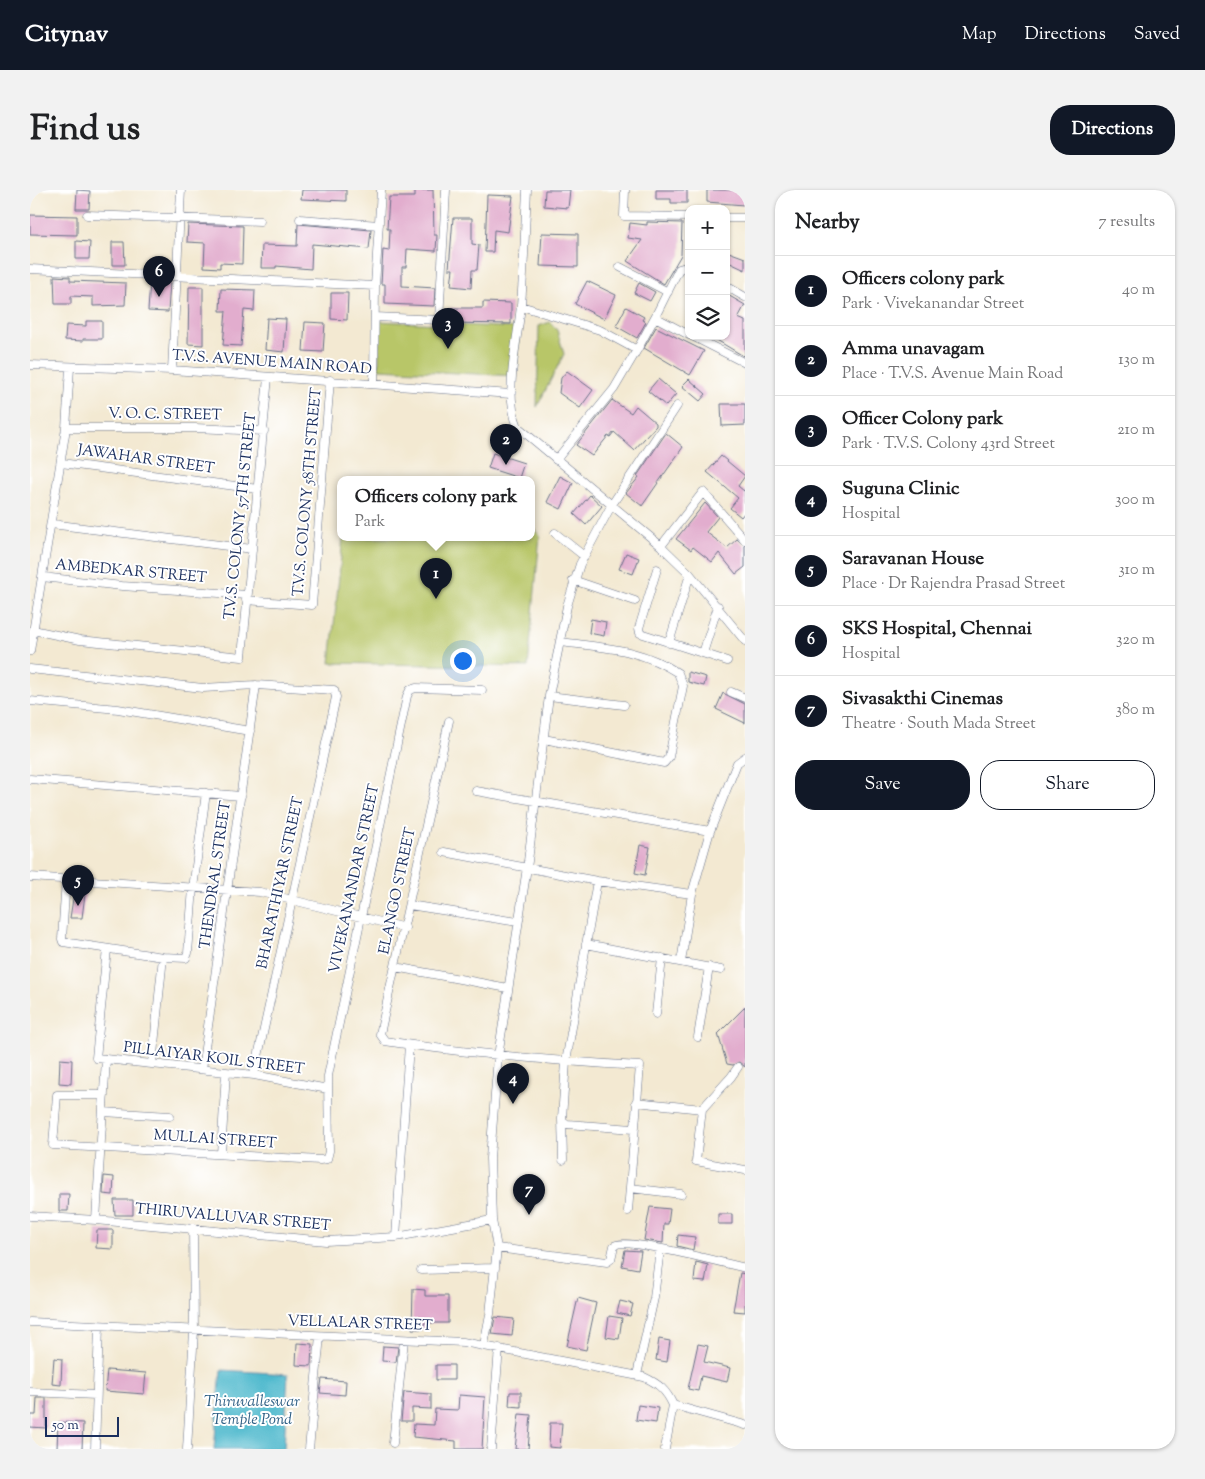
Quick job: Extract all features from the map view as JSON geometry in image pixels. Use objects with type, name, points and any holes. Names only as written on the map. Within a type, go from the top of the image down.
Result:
[{"type":"street","points":[[172,370],[181,190]]},
{"type":"street","points":[[374,383],[375,286],[381,190]]},
{"type":"street","points":[[375,317],[439,320],[446,190]]},
{"type":"street","points":[[527,190],[521,306],[511,394],[514,417],[518,427],[661,546],[690,574],[745,641]]},
{"type":"street","points":[[625,190],[624,216],[685,217]]},
{"type":"street","points":[[87,215],[260,221]]},
{"type":"street","points":[[730,218],[745,218]]},
{"type":"street","points":[[300,220],[379,225]]},
{"type":"street","points":[[620,267],[668,292]]},
{"type":"street","points":[[556,460],[614,389],[655,317],[679,269],[685,267]]},
{"type":"street","points":[[30,269],[177,274],[375,286]]},
{"type":"street","points":[[730,288],[745,297]]},
{"type":"street","points":[[521,306],[600,330],[637,350]]},
{"type":"street","points":[[655,317],[685,332]]},
{"type":"street","points":[[700,340],[745,363]]},
{"type":"street","name":"T.V.S. AVENUE MAIN ROAD","points":[[30,365],[70,368],[172,370],[511,394]]},
{"type":"street","points":[[30,651],[66,428],[70,368]]},
{"type":"street","name":"T.V.S. COLONY 57TH STREET","points":[[32,634],[242,657],[268,377]]},
{"type":"street","name":"T.V.S. COLONY 58TH STREET","points":[[312,605],[330,380]]},
{"type":"street","points":[[484,1346],[497,1248],[492,1220],[490,1147],[498,1056],[527,867],[549,696],[574,580],[584,556],[611,506],[677,406]]},
{"type":"street","name":"V. O. C. STREET","points":[[66,428],[195,428],[264,431]]},
{"type":"street","name":"JAWAHAR STREET","points":[[61,463],[258,488]]},
{"type":"street","points":[[661,546],[703,492],[745,540]]},
{"type":"street","points":[[51,524],[252,548]]},
{"type":"street","points":[[555,533],[584,556]]},
{"type":"street","points":[[657,570],[639,631],[727,661]]},
{"type":"street","points":[[669,642],[690,574]]},
{"type":"street","name":"AMBEDKAR STREET","points":[[42,577],[312,605]]},
{"type":"street","points":[[574,580],[635,601]]},
{"type":"street","points":[[703,653],[718,606]]},
{"type":"street","points":[[544,739],[664,763],[669,757],[682,686],[678,673],[654,659],[634,652],[561,642]]},
{"type":"street","points":[[30,669],[203,688],[256,686]]},
{"type":"street","name":"BHARATHIYAR STREET","points":[[254,1075],[336,697],[331,689],[256,686]]},
{"type":"street","name":"THENDRAL STREET","points":[[202,1069],[256,686]]},
{"type":"street","name":"VIVEKANANDAR STREET","points":[[327,1158],[329,1151],[328,1076],[407,696],[410,690],[424,687],[482,690]]},
{"type":"street","points":[[731,692],[745,698]]},
{"type":"street","points":[[549,696],[624,706]]},
{"type":"street","points":[[30,701],[118,709],[250,730]]},
{"type":"street","name":"ELANGO STREET","points":[[449,721],[405,928],[380,1034],[385,1041],[498,1056],[640,1066],[636,1102]]},
{"type":"street","points":[[681,962],[692,894],[710,831],[737,764],[745,757]]},
{"type":"street","points":[[30,780],[241,796]]},
{"type":"street","points":[[476,791],[710,831]]},
{"type":"street","points":[[66,880],[62,941],[163,957],[182,958],[188,956],[193,888],[206,793]]},
{"type":"street","points":[[444,852],[597,881],[692,894]]},
{"type":"street","points":[[30,877],[260,892],[405,928]]},
{"type":"street","points":[[563,1160],[566,1062],[597,881]]},
{"type":"street","points":[[410,905],[518,922]]},
{"type":"street","points":[[586,944],[721,970]]},
{"type":"street","name":"PILLAIYAR KOIL STREET","points":[[107,949],[96,1058],[254,1075],[328,1088]]},
{"type":"street","points":[[152,1064],[163,957]]},
{"type":"street","points":[[656,1014],[662,958]]},
{"type":"street","points":[[395,967],[508,988]]},
{"type":"street","points":[[698,1038],[709,968]]},
{"type":"street","points":[[396,1237],[409,1045]]},
{"type":"street","points":[[96,1220],[106,1059]]},
{"type":"street","points":[[738,1067],[702,1109],[696,1161],[745,1170]]},
{"type":"street","points":[[221,1154],[226,1072]]},
{"type":"street","name":"MULLAI STREET","points":[[104,1095],[57,1095],[53,1145],[320,1160],[327,1158]]},
{"type":"street","points":[[628,1211],[636,1102],[702,1109]]},
{"type":"street","points":[[102,1112],[170,1116]]},
{"type":"street","points":[[563,1121],[567,1124],[633,1129]]},
{"type":"street","points":[[630,1188],[681,1194]]},
{"type":"street","name":"THIRUVALLUVAR STREET","points":[[30,1216],[193,1228],[326,1241],[396,1237],[492,1220]]},
{"type":"street","points":[[187,1449],[194,1331],[193,1228]]},
{"type":"street","points":[[497,1248],[607,1262],[611,1259],[617,1243],[642,1244],[745,1268]]},
{"type":"street","points":[[637,1375],[654,1298],[660,1249]]},
{"type":"street","points":[[420,1270],[495,1268]]},
{"type":"street","name":"VELLALAR STREET","points":[[30,1322],[404,1340],[484,1346],[637,1375],[658,1383],[667,1393],[673,1405]]},
{"type":"street","points":[[94,1449],[99,1326]]},
{"type":"street","points":[[310,1449],[320,1336]]},
{"type":"street","points":[[393,1443],[404,1340]]},
{"type":"street","points":[[492,1449],[499,1348]]},
{"type":"street","points":[[30,1392],[96,1395]]},
{"type":"street","points":[[665,1449],[673,1405],[745,1425]]},
{"type":"green space","points":[[379,321],[519,328],[516,376],[379,369]]},
{"type":"green space","points":[[550,322],[557,330],[564,354],[537,407],[539,326]]},
{"type":"green space","points":[[535,529],[540,535],[528,667],[330,663],[343,541],[535,541]]},
{"type":"water","name":"Thiruvalleswar Temple Pond","points":[[221,1370],[288,1374],[284,1449],[214,1449]]},
{"type":"building","points":[[77,190],[90,191],[89,209],[76,209]]},
{"type":"building","points":[[302,190],[346,190],[346,201],[301,199]]},
{"type":"building","points":[[415,190],[433,190],[434,235],[437,235],[436,251],[407,249],[406,267],[402,267],[402,286],[435,288],[434,306],[385,304],[385,284],[381,284],[383,250],[389,251],[390,229],[387,229],[389,197],[415,197]]},
{"type":"building","points":[[545,190],[570,190],[568,208],[544,206]]},
{"type":"building","points":[[656,190],[687,190],[687,203],[671,203],[671,199],[656,199]]},
{"type":"building","points":[[707,190],[744,190],[744,205],[707,202]]},
{"type":"building","points":[[487,195],[513,196],[508,232],[494,230],[493,252],[485,252]]},
{"type":"building","points":[[30,215],[77,216],[77,235],[30,234]]},
{"type":"building","points":[[453,218],[472,218],[472,244],[479,245],[477,270],[472,270],[471,288],[451,286],[453,269],[449,269]]},
{"type":"building","points":[[647,222],[682,223],[681,255],[664,284],[627,261],[642,240],[628,238],[630,223],[647,225]]},
{"type":"building","points":[[188,224],[243,226],[242,264],[220,263],[220,268],[204,267],[205,243],[187,242]]},
{"type":"building","points":[[298,224],[371,230],[369,249],[312,244],[311,269],[276,266],[276,268],[261,268],[262,245],[297,246]]},
{"type":"building","points":[[542,233],[578,234],[578,267],[540,266]]},
{"type":"building","points":[[76,241],[90,242],[89,259],[76,259]]},
{"type":"building","points":[[112,242],[124,242],[125,265],[112,265]]},
{"type":"building","points":[[730,252],[745,258],[745,270],[730,263]]},
{"type":"building","points":[[54,276],[70,277],[70,281],[126,283],[125,305],[93,306],[93,297],[71,296],[71,304],[55,304]]},
{"type":"building","points":[[150,281],[170,282],[168,312],[148,311]]},
{"type":"building","points":[[587,281],[616,295],[604,319],[575,304]]},
{"type":"building","points":[[639,283],[655,292],[650,301],[634,293]]},
{"type":"building","points":[[189,287],[203,287],[203,345],[188,344]]},
{"type":"building","points":[[221,289],[255,290],[254,311],[244,310],[241,346],[223,345],[226,311],[220,311]]},
{"type":"building","points":[[331,293],[348,293],[347,320],[331,319]]},
{"type":"building","points":[[730,296],[745,305],[738,318],[745,321],[745,357],[717,340],[730,340]]},
{"type":"building","points":[[483,302],[511,303],[511,324],[450,323],[450,308],[483,308]]},
{"type":"building","points":[[626,307],[644,317],[642,320],[646,322],[637,338],[616,326]]},
{"type":"building","points":[[267,318],[286,319],[284,352],[265,350]]},
{"type":"building","points":[[86,321],[102,321],[102,339],[65,340],[66,325],[86,326]]},
{"type":"building","points":[[305,322],[325,323],[323,352],[303,351]]},
{"type":"building","points":[[656,327],[704,351],[690,375],[644,348]]},
{"type":"building","points":[[567,371],[593,390],[580,408],[559,393],[561,378]]},
{"type":"building","points":[[658,379],[676,394],[666,406],[648,391]]},
{"type":"building","points":[[689,379],[706,394],[700,401],[682,386]]},
{"type":"building","points":[[612,400],[631,413],[636,406],[656,423],[656,426],[634,450],[614,432],[610,437],[608,436],[592,456],[576,445]]},
{"type":"building","points":[[721,404],[745,404],[745,425],[722,426]]},
{"type":"building","points":[[666,433],[683,447],[642,506],[626,493],[639,477],[637,476]]},
{"type":"building","points":[[493,453],[524,463],[520,476],[513,476],[488,468]]},
{"type":"building","points":[[721,456],[745,476],[738,486],[744,491],[745,489],[745,512],[741,517],[730,508],[738,498],[707,472]]},
{"type":"building","points":[[560,476],[573,483],[561,509],[547,502]]},
{"type":"building","points":[[590,495],[602,506],[586,525],[574,514]]},
{"type":"building","points":[[705,503],[718,517],[706,532],[727,548],[737,539],[745,546],[745,567],[736,574],[719,553],[712,562],[693,547],[691,550],[676,539]]},
{"type":"building","points":[[626,553],[639,558],[633,574],[619,569]]},
{"type":"building","points":[[591,619],[606,622],[604,636],[589,633]]},
{"type":"building","points":[[688,672],[706,677],[704,686],[688,682]]},
{"type":"building","points":[[723,693],[745,704],[745,723],[716,709]]},
{"type":"building","points":[[640,845],[650,847],[645,875],[635,873]]},
{"type":"building","points":[[75,886],[86,886],[82,918],[70,918]]},
{"type":"building","points":[[745,1007],[745,1067],[739,1062],[733,1065],[727,1064],[718,1034]]},
{"type":"building","points":[[60,1059],[72,1060],[71,1084],[59,1083]]},
{"type":"building","points":[[104,1176],[114,1177],[113,1195],[103,1194]]},
{"type":"building","points":[[59,1194],[69,1194],[68,1211],[59,1211]]},
{"type":"building","points":[[114,1200],[133,1200],[133,1215],[115,1215]]},
{"type":"building","points":[[650,1207],[670,1209],[668,1224],[664,1224],[663,1243],[644,1240]]},
{"type":"building","points":[[718,1214],[732,1214],[732,1224],[718,1224]]},
{"type":"building","points":[[97,1230],[113,1230],[113,1249],[96,1248]]},
{"type":"building","points":[[678,1235],[695,1237],[693,1250],[677,1246]]},
{"type":"building","points":[[625,1250],[641,1251],[638,1269],[622,1266]]},
{"type":"building","points":[[696,1262],[708,1265],[705,1282],[694,1281]]},
{"type":"building","points":[[740,1273],[745,1274],[745,1312],[733,1311]]},
{"type":"building","points":[[413,1289],[425,1290],[425,1296],[448,1296],[448,1323],[424,1323],[424,1329],[412,1329]]},
{"type":"building","points":[[578,1298],[596,1303],[586,1350],[567,1346]]},
{"type":"building","points":[[620,1301],[633,1304],[630,1316],[617,1313]]},
{"type":"building","points":[[609,1316],[622,1318],[619,1339],[606,1337]]},
{"type":"building","points":[[495,1317],[514,1319],[512,1336],[492,1334]]},
{"type":"building","points":[[659,1339],[670,1341],[667,1362],[656,1360]]},
{"type":"building","points":[[297,1343],[312,1344],[311,1366],[296,1365]]},
{"type":"building","points":[[698,1344],[708,1346],[704,1362],[730,1368],[727,1382],[701,1376],[698,1391],[688,1389]]},
{"type":"building","points":[[383,1346],[398,1347],[396,1362],[382,1361]]},
{"type":"building","points":[[54,1358],[62,1359],[61,1385],[52,1384]]},
{"type":"building","points":[[436,1365],[454,1365],[454,1380],[436,1380]]},
{"type":"building","points":[[107,1370],[146,1373],[144,1394],[105,1391]]},
{"type":"building","points":[[322,1379],[346,1381],[345,1395],[320,1393]]},
{"type":"building","points":[[404,1392],[431,1394],[431,1409],[412,1408],[412,1421],[401,1421]]},
{"type":"building","points":[[510,1392],[521,1392],[521,1407],[509,1406]]},
{"type":"building","points":[[459,1395],[485,1397],[482,1449],[456,1449],[456,1441],[413,1437],[414,1424],[434,1425],[435,1409],[458,1410]]},
{"type":"building","points":[[37,1398],[46,1398],[46,1428],[30,1427],[30,1415],[36,1415]]},
{"type":"building","points":[[638,1405],[658,1408],[656,1423],[636,1420]]},
{"type":"building","points":[[519,1414],[531,1415],[528,1449],[515,1449]]},
{"type":"building","points":[[58,1422],[83,1423],[82,1449],[57,1449]]},
{"type":"building","points":[[550,1423],[562,1423],[560,1448],[549,1447]]},
{"type":"place","name":"SKS Hospital, Chennai","points":[[159,297]]},
{"type":"place","name":"Officer Colony park","points":[[448,349]]},
{"type":"place","name":"Amma unavagam","points":[[506,465]]},
{"type":"place","name":"Officers colony park","points":[[436,599]]},
{"type":"place","name":"Saravanan House","points":[[78,906]]},
{"type":"place","name":"Suguna Clinic","points":[[513,1104]]},
{"type":"place","name":"Sivasakthi Cinemas","points":[[529,1215]]}]
